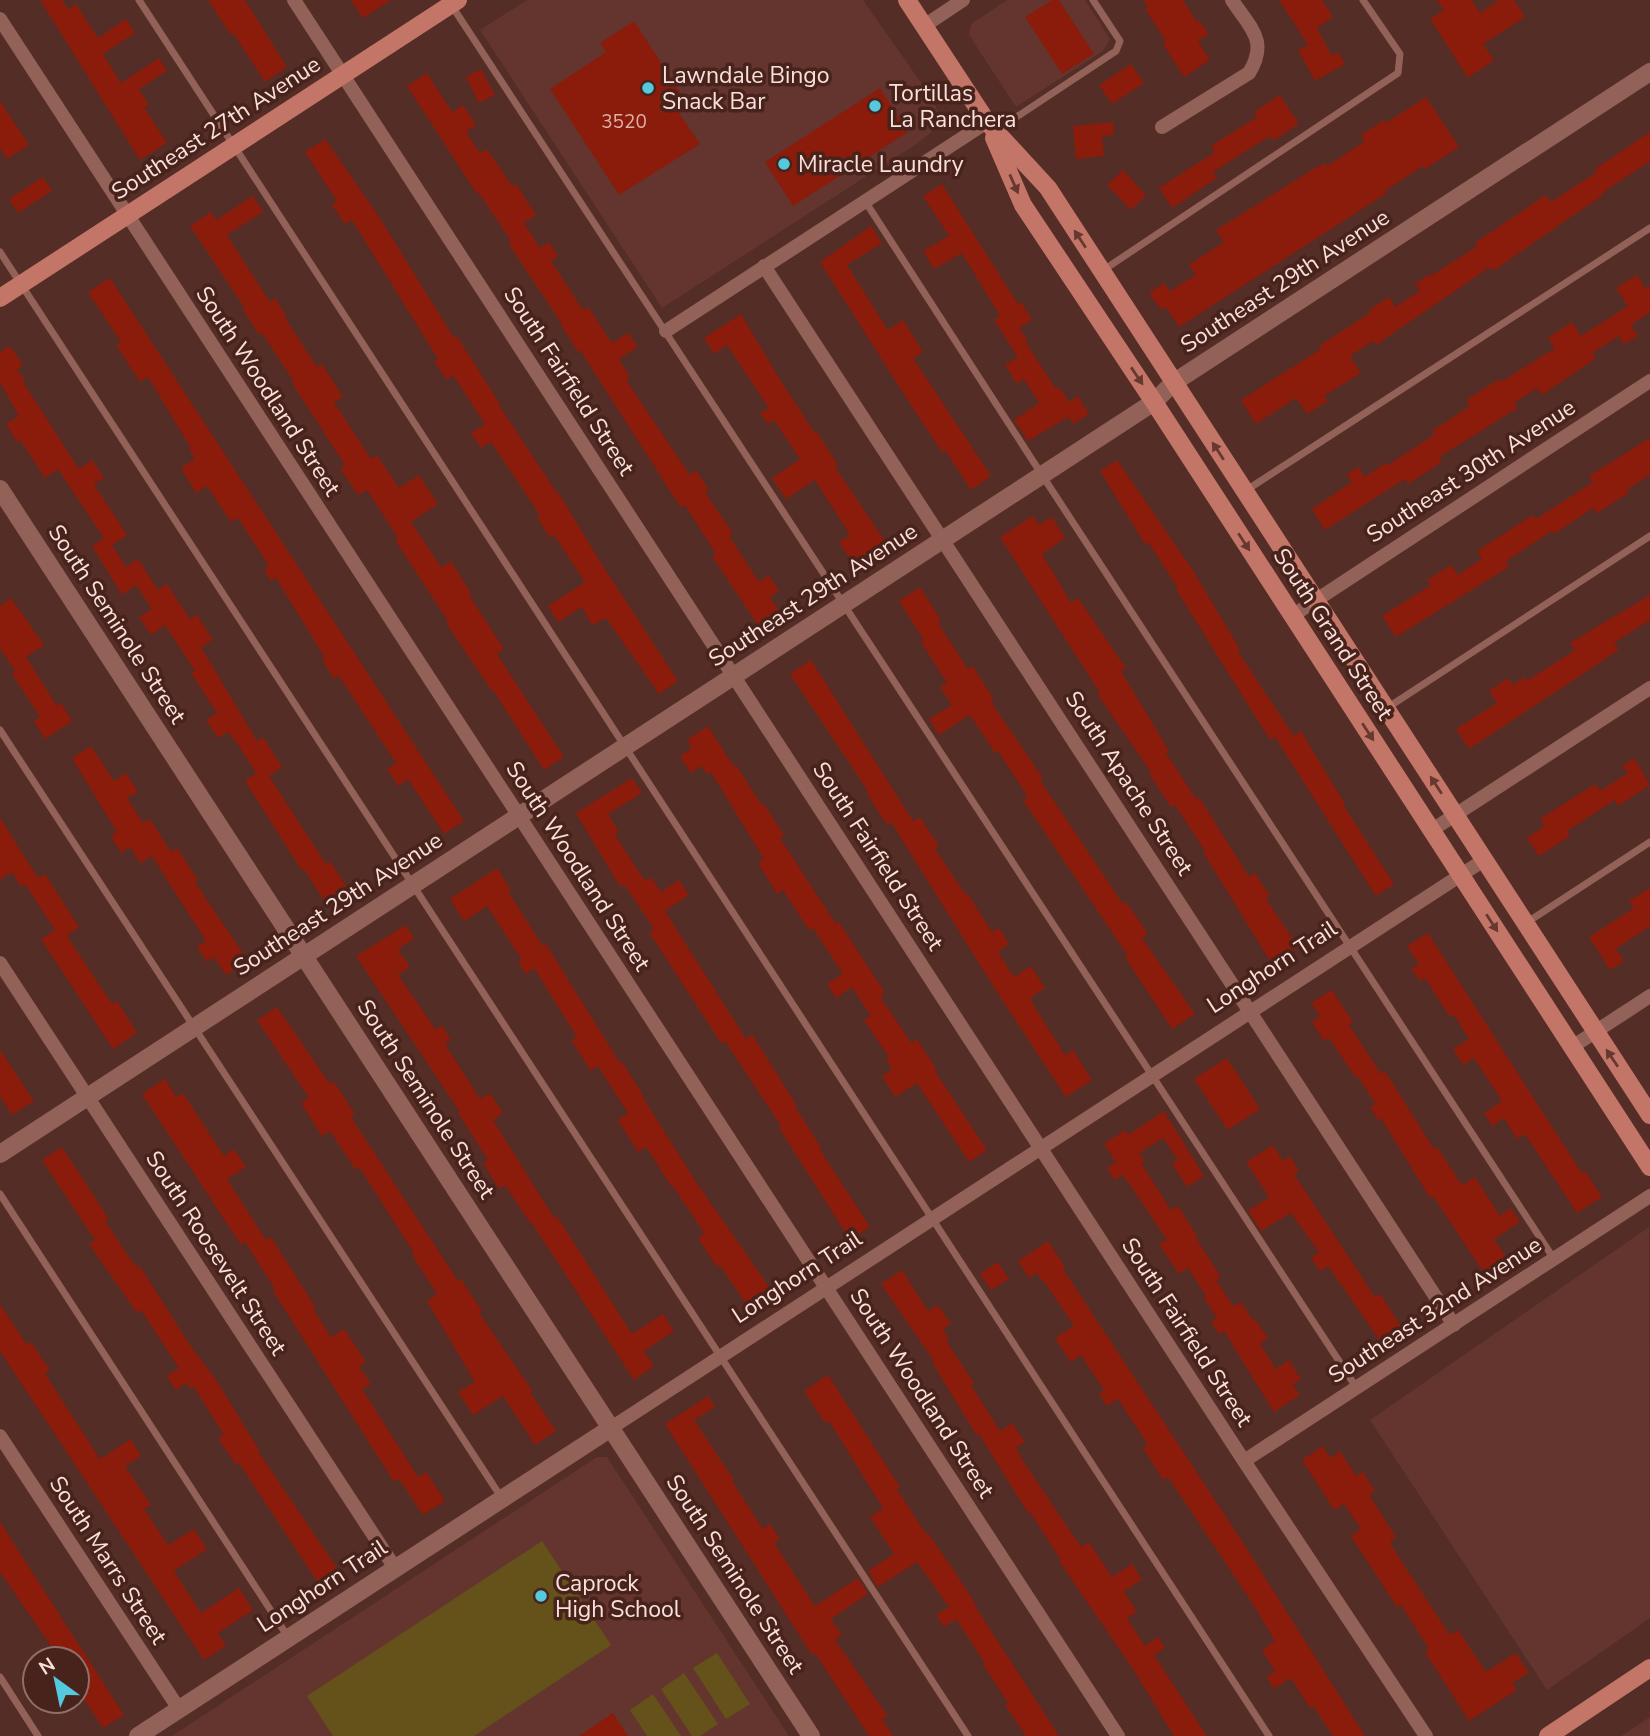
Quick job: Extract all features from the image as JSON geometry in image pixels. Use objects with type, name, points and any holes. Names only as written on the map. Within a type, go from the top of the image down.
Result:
[{"type":"main road","name":"South Grand Street","points":[[907,0],[990,127],[1023,205],[1154,402],[1650,1167]]},
{"type":"main road","name":"Southeast 27th Avenue","points":[[0,298],[452,2]]},
{"type":"main road","name":"South Grand Street","points":[[990,127],[1048,188],[1650,1115]]},
{"type":"main road","points":[[1548,1736],[1650,1668]]},
{"type":"street","name":"South Fairfield Street","points":[[294,0],[1244,1461],[1426,1736]]},
{"type":"street","points":[[924,26],[963,0]]},
{"type":"street","points":[[1162,127],[1249,73],[1258,59],[1259,45],[1231,0]]},
{"type":"street","name":"South Woodland Street","points":[[0,19],[1118,1736]]},
{"type":"street","name":"Southeast 29th Avenue","points":[[0,1154],[1154,402],[1173,383],[1650,72]]},
{"type":"street","points":[[666,331],[865,201],[990,127]]},
{"type":"street","name":"South Apache Street","points":[[764,266],[1454,1325]]},
{"type":"street","name":"Southeast 30th Avenue","points":[[1292,616],[1650,381]]},
{"type":"street","name":"South Seminole Street","points":[[0,489],[811,1736]]},
{"type":"street","points":[[1432,830],[1650,688]]},
{"type":"street","name":"Longhorn Trail","points":[[138,1736],[1484,860]]},
{"type":"street","name":"South Roosevelt Street","points":[[0,963],[394,1568]]},
{"type":"street","points":[[1572,1047],[1650,996]]},
{"type":"street","name":"Southeast 32nd Avenue","points":[[1244,1461],[1650,1196]]},
{"type":"street","name":"South Marrs Street","points":[[0,1436],[178,1709]]},
{"type":"lane","points":[[139,0],[1269,1736]]},
{"type":"lane","points":[[990,127],[1116,51],[1120,41],[1093,0]]},
{"type":"lane","points":[[1101,271],[1398,73],[1400,54],[1363,0]]},
{"type":"lane","points":[[452,2],[1357,1388]]},
{"type":"lane","points":[[865,201],[1555,1259]]},
{"type":"lane","points":[[1244,491],[1650,228]]},
{"type":"lane","points":[[0,252],[968,1736]]},
{"type":"lane","points":[[1387,708],[1650,537]]},
{"type":"lane","points":[[0,730],[502,1498]]},
{"type":"lane","points":[[1525,923],[1650,842]]},
{"type":"lane","points":[[0,1194],[289,1637]]},
{"type":"lane","points":[[0,1677],[38,1736]]},
{"type":"shaded area","points":[[527,0],[863,0],[934,101],[938,113],[935,129],[918,143],[662,308],[480,30]]},
{"type":"shaded area","points":[[1007,0],[1085,0],[1110,39],[1103,51],[1016,107],[969,35],[971,24]]},
{"type":"shaded area","points":[[1649,1227],[1650,1618],[1547,1690],[1370,1420]]},
{"type":"shaded area","name":"Caprock High School","points":[[597,1457],[607,1457],[789,1736],[172,1736]]},
{"type":"shaded area","points":[[542,1541],[611,1645],[474,1736],[333,1736],[307,1696]]},
{"type":"shaded area","points":[[717,1653],[750,1704],[726,1719],[693,1668]]},
{"type":"shaded area","points":[[684,1673],[718,1724],[700,1736],[692,1736],[661,1689]]},
{"type":"shaded area","points":[[653,1694],[681,1736],[647,1736],[630,1710]]},
{"type":"shaded area","points":[[1650,1717],[1650,1736],[1621,1736]]},
{"type":"building","points":[[40,0],[62,0],[68,9],[76,4],[98,38],[126,19],[135,33],[103,54],[121,83],[159,58],[167,71],[139,89],[149,105],[144,107],[167,143],[140,160]]},
{"type":"building","points":[[208,0],[245,0],[287,67],[265,82]]},
{"type":"building","points":[[351,0],[391,0],[363,18]]},
{"type":"building","points":[[1052,0],[1059,0],[1094,54],[1062,74],[1025,17]]},
{"type":"building","points":[[1143,0],[1183,0],[1197,22],[1199,20],[1209,34],[1198,41],[1210,60],[1184,77],[1163,44],[1166,41],[1145,9],[1148,7]]},
{"type":"building","points":[[1279,0],[1322,0],[1333,17],[1317,28],[1332,56],[1338,52],[1345,64],[1315,81],[1298,50],[1308,45]]},
{"type":"building","points":[[1437,0],[1472,0],[1480,13],[1499,0],[1514,0],[1525,17],[1483,44],[1494,60],[1468,78],[1430,19],[1444,10]]},
{"type":"building","points":[[634,21],[683,97],[673,104],[700,144],[619,195],[550,89],[606,52],[600,43]]},
{"type":"building","points":[[1131,64],[1144,83],[1112,104],[1099,85]]},
{"type":"building","points":[[481,69],[495,95],[479,103],[466,77]]},
{"type":"building","points":[[427,73],[452,112],[463,105],[476,125],[466,132],[480,153],[487,149],[512,186],[516,184],[536,215],[524,223],[540,248],[549,242],[558,256],[551,261],[583,310],[588,307],[612,343],[628,333],[638,347],[619,359],[630,377],[626,380],[690,475],[696,470],[709,490],[705,492],[733,534],[729,536],[759,582],[769,575],[779,591],[770,597],[781,614],[760,628],[712,556],[716,554],[685,505],[681,508],[508,243],[511,241],[407,86]]},
{"type":"building","points":[[880,88],[908,132],[793,206],[765,162]]},
{"type":"building","points":[[1280,95],[1299,124],[1273,141],[1270,136],[1213,172],[1217,178],[1172,208],[1159,188],[1215,152],[1211,146],[1257,117],[1254,112]]},
{"type":"building","points":[[1426,97],[1459,147],[1425,169],[1423,166],[1385,191],[1387,193],[1179,327],[1166,307],[1161,310],[1149,293],[1164,283],[1170,291],[1196,275],[1189,265],[1224,242],[1216,230],[1315,168],[1325,163],[1327,166],[1365,141],[1361,135],[1384,120],[1386,123]]},
{"type":"building","points":[[0,101],[29,145],[7,159],[0,148]]},
{"type":"building","points":[[1113,122],[1114,135],[1102,136],[1104,156],[1076,159],[1073,126]]},
{"type":"building","points":[[1650,132],[1650,161],[1493,271],[1490,267],[1376,345],[1373,341],[1350,356],[1361,373],[1324,396],[1328,401],[1307,414],[1296,398],[1256,424],[1241,400],[1321,349],[1319,346],[1370,313],[1369,310],[1389,297],[1395,307],[1420,291],[1415,284],[1477,246],[1475,243],[1546,195],[1551,202]]},
{"type":"building","points":[[325,139],[378,215],[454,338],[457,336],[678,681],[659,694],[606,618],[592,625],[582,607],[558,622],[548,606],[585,582],[554,535],[550,538],[537,517],[540,515],[491,442],[481,448],[471,433],[485,424],[453,375],[447,380],[434,361],[438,359],[352,220],[345,224],[332,205],[337,201],[305,152]]},
{"type":"building","points":[[1123,170],[1146,195],[1131,210],[1107,185]]},
{"type":"building","points":[[43,177],[52,191],[18,213],[9,199]]},
{"type":"building","points":[[942,184],[1018,304],[1021,302],[1032,320],[1019,328],[1028,341],[1026,343],[1056,389],[1059,387],[1069,402],[1078,396],[1089,414],[1073,424],[1068,417],[1028,441],[1014,420],[1039,403],[1024,379],[1017,384],[1005,365],[1018,357],[994,320],[1000,316],[962,253],[934,269],[923,251],[949,236],[923,196]]},
{"type":"building","points":[[253,196],[263,212],[227,235],[270,302],[275,298],[317,367],[322,364],[343,397],[334,402],[371,459],[377,455],[399,488],[419,475],[438,504],[411,522],[441,567],[451,561],[471,593],[469,595],[504,649],[497,654],[564,757],[544,770],[446,623],[448,621],[395,540],[398,538],[367,490],[358,495],[340,468],[345,465],[292,383],[294,382],[262,333],[259,335],[242,308],[244,307],[190,226],[211,212],[216,220]]},
{"type":"building","points":[[871,226],[882,243],[847,265],[888,330],[903,320],[923,352],[913,358],[991,476],[971,490],[916,413],[820,262]]},
{"type":"building","points":[[1637,275],[1645,288],[1650,285],[1650,312],[1631,325],[1638,336],[1624,344],[1619,336],[1592,353],[1596,358],[1542,395],[1537,388],[1514,403],[1518,408],[1439,457],[1442,462],[1408,484],[1405,479],[1325,530],[1312,509],[1352,482],[1347,474],[1359,467],[1364,477],[1434,435],[1432,431],[1470,406],[1466,400],[1499,379],[1501,382],[1555,348],[1548,338],[1572,322],[1581,336],[1628,306],[1616,288]]},
{"type":"building","points":[[110,278],[464,821],[444,834],[408,779],[398,786],[387,769],[396,763],[339,676],[334,679],[322,660],[325,658],[276,578],[271,581],[264,570],[269,566],[238,518],[231,522],[207,486],[196,493],[181,468],[195,459],[189,450],[191,448],[148,377],[140,382],[116,345],[121,342],[88,292]]},
{"type":"building","points":[[741,314],[784,386],[838,465],[835,467],[887,544],[854,565],[839,542],[850,535],[815,480],[786,499],[772,478],[800,459],[774,420],[768,424],[760,413],[769,408],[727,345],[714,354],[704,338]]},
{"type":"building","points":[[10,346],[23,365],[17,369],[25,381],[23,382],[79,469],[92,460],[104,478],[94,484],[127,535],[112,545],[126,567],[138,559],[158,590],[167,584],[190,619],[197,615],[213,640],[201,647],[257,741],[263,737],[282,767],[269,776],[326,864],[330,861],[351,894],[329,908],[304,869],[302,871],[245,781],[256,773],[237,743],[228,732],[218,738],[206,720],[217,713],[191,673],[195,671],[165,625],[151,635],[139,617],[152,609],[136,585],[122,595],[92,546],[104,538],[58,469],[45,478],[6,424],[19,416],[0,382],[0,352]]},
{"type":"building","points":[[1650,438],[1650,475],[1627,490],[1629,493],[1597,513],[1593,508],[1554,534],[1552,531],[1506,561],[1509,567],[1396,637],[1382,616],[1431,585],[1427,580],[1451,565],[1458,575],[1482,559],[1477,551],[1533,515],[1536,519],[1593,482],[1589,476]]},
{"type":"building","points":[[1117,460],[1192,569],[1240,649],[1237,650],[1294,736],[1301,731],[1344,806],[1394,884],[1376,896],[1275,737],[1270,740],[1176,589],[1178,588],[1148,542],[1145,544],[1100,471]]},
{"type":"building","points":[[1033,516],[1039,525],[1052,517],[1065,538],[1042,554],[1071,603],[1078,598],[1126,668],[1121,671],[1169,751],[1166,753],[1196,799],[1199,797],[1249,877],[1255,873],[1270,896],[1266,899],[1298,947],[1272,964],[1203,852],[1205,851],[1175,805],[1171,807],[1149,774],[1151,772],[1098,695],[1100,693],[1000,537]]},
{"type":"building","points":[[920,587],[941,620],[938,623],[968,669],[973,666],[994,700],[991,702],[1043,778],[1040,780],[1123,904],[1126,902],[1148,934],[1142,938],[1195,1014],[1172,1029],[1125,957],[1128,956],[1023,800],[1028,797],[970,715],[939,735],[929,719],[952,705],[940,687],[947,683],[899,601]]},
{"type":"building","points":[[1650,595],[1650,620],[1614,643],[1619,650],[1469,749],[1456,729],[1497,703],[1489,691],[1508,678],[1513,685],[1525,677],[1527,681],[1575,650],[1570,643]]},
{"type":"building","points":[[11,598],[44,645],[26,657],[57,706],[61,703],[72,721],[45,739],[34,721],[40,717],[12,674],[15,671],[0,648],[0,606]]},
{"type":"building","points":[[811,660],[913,821],[920,817],[939,846],[935,849],[992,932],[999,928],[1009,944],[998,952],[1014,977],[1031,966],[1045,988],[1030,998],[1065,1055],[1073,1050],[1092,1080],[1066,1097],[891,822],[887,825],[866,792],[868,791],[790,674]]},
{"type":"building","points":[[708,726],[734,767],[736,765],[762,805],[764,804],[784,835],[780,838],[885,993],[880,996],[911,1043],[917,1039],[987,1150],[969,1162],[917,1083],[895,1097],[882,1076],[892,1069],[886,1059],[889,1057],[864,1020],[871,1016],[852,987],[836,998],[827,984],[843,974],[813,928],[809,930],[783,890],[777,894],[758,863],[764,859],[711,772],[707,774],[702,766],[691,773],[680,756],[692,748],[687,740]]},
{"type":"building","points":[[91,746],[114,781],[126,773],[138,792],[127,798],[143,823],[150,819],[171,852],[177,848],[198,880],[195,882],[248,961],[226,975],[214,957],[207,962],[197,947],[206,941],[152,856],[140,863],[130,847],[121,853],[111,836],[117,832],[72,758]]},
{"type":"building","points":[[1634,758],[1650,785],[1618,806],[1615,800],[1567,831],[1570,836],[1539,856],[1527,838],[1545,826],[1540,819],[1595,784],[1600,791],[1628,773],[1622,766]]},
{"type":"building","points":[[632,778],[642,793],[608,814],[619,832],[615,835],[645,881],[651,877],[661,892],[679,880],[689,895],[665,911],[746,1039],[752,1034],[797,1106],[795,1107],[821,1147],[819,1148],[870,1227],[850,1240],[779,1128],[781,1126],[725,1041],[721,1043],[649,932],[654,929],[624,884],[620,887],[576,813]]},
{"type":"building","points":[[0,818],[38,878],[45,874],[79,927],[67,936],[112,1004],[117,1001],[137,1033],[113,1049],[41,939],[55,930],[25,884],[21,887],[12,872],[0,880]]},
{"type":"building","points":[[497,868],[511,890],[508,892],[543,946],[546,944],[696,1182],[772,1291],[748,1307],[698,1238],[704,1233],[646,1147],[638,1152],[618,1120],[628,1113],[598,1066],[591,1071],[571,1040],[577,1037],[534,968],[526,974],[518,962],[522,960],[487,906],[464,921],[450,899]]},
{"type":"building","points":[[1650,888],[1650,926],[1616,949],[1624,961],[1610,970],[1589,937],[1634,908],[1629,901]]},
{"type":"building","points":[[406,925],[414,939],[398,949],[410,967],[398,975],[436,1030],[442,1025],[451,1040],[445,1044],[480,1099],[490,1093],[503,1113],[493,1120],[554,1218],[557,1216],[632,1334],[663,1314],[674,1331],[644,1351],[654,1366],[634,1380],[532,1223],[505,1185],[499,1189],[483,1163],[488,1160],[458,1113],[460,1112],[356,956]]},
{"type":"building","points":[[1428,933],[1582,1173],[1585,1171],[1602,1197],[1577,1213],[1525,1134],[1517,1139],[1504,1118],[1492,1126],[1484,1113],[1502,1101],[1474,1058],[1463,1065],[1453,1049],[1469,1039],[1454,1015],[1450,1017],[1425,978],[1420,981],[1411,969],[1419,964],[1407,946]]},
{"type":"building","points":[[1332,990],[1353,1022],[1349,1025],[1381,1074],[1385,1071],[1434,1149],[1437,1147],[1462,1185],[1475,1177],[1500,1216],[1511,1208],[1520,1222],[1494,1239],[1507,1258],[1484,1273],[1433,1196],[1430,1198],[1381,1118],[1378,1120],[1370,1107],[1376,1104],[1358,1077],[1356,1078],[1329,1038],[1324,1041],[1312,1022],[1320,1016],[1311,1003]]},
{"type":"building","points":[[277,1007],[330,1084],[334,1082],[355,1114],[351,1117],[458,1281],[461,1279],[482,1311],[479,1313],[532,1390],[530,1392],[556,1431],[535,1445],[503,1396],[473,1415],[458,1392],[475,1382],[427,1301],[437,1294],[359,1167],[356,1170],[330,1131],[322,1136],[301,1103],[309,1098],[257,1020]]},
{"type":"building","points":[[0,1050],[34,1101],[12,1115],[0,1096]]},
{"type":"building","points":[[1227,1058],[1260,1109],[1228,1130],[1194,1079]]},
{"type":"building","points":[[165,1079],[176,1097],[183,1093],[224,1156],[234,1149],[246,1167],[227,1179],[266,1240],[271,1237],[331,1337],[344,1329],[366,1362],[359,1366],[371,1384],[362,1389],[418,1477],[426,1472],[445,1501],[423,1515],[399,1479],[394,1482],[245,1242],[241,1245],[142,1094]]},
{"type":"building","points":[[1164,1111],[1204,1176],[1187,1187],[1172,1164],[1178,1160],[1163,1138],[1139,1153],[1145,1161],[1141,1163],[1171,1210],[1178,1206],[1198,1237],[1196,1238],[1221,1277],[1216,1280],[1233,1306],[1241,1302],[1268,1338],[1260,1344],[1276,1369],[1289,1360],[1301,1379],[1293,1385],[1300,1395],[1274,1412],[1224,1331],[1219,1334],[1211,1322],[1217,1318],[1188,1268],[1179,1274],[1159,1244],[1167,1240],[1149,1213],[1123,1175],[1115,1180],[1107,1168],[1116,1162],[1104,1144],[1125,1130],[1128,1135]]},
{"type":"building","points":[[1273,1145],[1283,1161],[1290,1156],[1299,1171],[1294,1174],[1375,1297],[1380,1294],[1403,1329],[1381,1342],[1328,1266],[1320,1271],[1311,1258],[1319,1252],[1291,1213],[1261,1231],[1248,1211],[1269,1197],[1246,1162]]},
{"type":"building","points":[[62,1147],[109,1219],[105,1221],[136,1267],[139,1265],[190,1345],[217,1381],[258,1451],[339,1571],[319,1584],[239,1463],[236,1465],[218,1438],[224,1435],[194,1387],[191,1389],[187,1383],[176,1390],[167,1376],[179,1368],[141,1310],[137,1313],[89,1244],[95,1240],[42,1160]]},
{"type":"building","points":[[1048,1241],[1065,1267],[1063,1269],[1242,1541],[1365,1736],[1333,1736],[1313,1706],[1310,1708],[1291,1678],[1274,1689],[1267,1677],[1275,1671],[1262,1650],[1275,1641],[1251,1601],[1168,1477],[1163,1480],[1143,1448],[1148,1445],[1118,1399],[1107,1406],[1099,1394],[1104,1390],[1081,1355],[1071,1362],[1055,1338],[1074,1326],[1044,1281],[1037,1273],[1029,1278],[1018,1261]]},
{"type":"building","points":[[998,1262],[1009,1279],[991,1290],[980,1274]]},
{"type":"building","points":[[902,1270],[928,1311],[938,1305],[951,1324],[943,1329],[949,1339],[946,1341],[974,1383],[971,1385],[1000,1431],[1012,1423],[1025,1442],[1016,1447],[1024,1462],[1081,1547],[1089,1542],[1112,1577],[1132,1564],[1142,1580],[1124,1591],[1137,1612],[1127,1618],[1145,1646],[1158,1637],[1165,1648],[1154,1655],[1207,1736],[1174,1736],[979,1434],[977,1436],[932,1362],[934,1361],[881,1284]]},
{"type":"building","points":[[0,1304],[27,1345],[31,1342],[50,1370],[45,1374],[100,1459],[131,1439],[141,1456],[125,1466],[151,1505],[144,1509],[168,1545],[194,1529],[207,1549],[174,1571],[201,1613],[239,1588],[253,1610],[218,1633],[226,1646],[204,1660],[0,1351]]},
{"type":"building","points":[[828,1375],[900,1487],[897,1489],[955,1572],[1059,1736],[1026,1736],[1005,1705],[1008,1703],[983,1664],[985,1663],[956,1619],[944,1627],[936,1615],[949,1607],[917,1562],[878,1587],[868,1571],[894,1554],[870,1517],[883,1508],[829,1421],[825,1423],[804,1391]]},
{"type":"building","points":[[708,1396],[715,1407],[694,1420],[763,1529],[770,1524],[780,1539],[774,1543],[815,1606],[858,1578],[868,1594],[831,1619],[842,1635],[835,1640],[888,1716],[882,1719],[893,1736],[869,1736],[815,1653],[812,1655],[665,1424]]},
{"type":"building","points":[[1323,1446],[1330,1458],[1340,1451],[1356,1476],[1363,1472],[1375,1491],[1369,1495],[1396,1537],[1390,1541],[1396,1553],[1450,1635],[1458,1630],[1486,1672],[1516,1653],[1529,1673],[1512,1683],[1517,1690],[1469,1721],[1425,1652],[1429,1649],[1401,1605],[1397,1607],[1351,1536],[1361,1529],[1344,1504],[1334,1510],[1302,1460]]},
{"type":"building","points":[[0,1522],[79,1645],[50,1645],[0,1572]]},
{"type":"building","points":[[91,1664],[124,1715],[103,1728],[91,1710]]},
{"type":"building","points":[[613,1713],[628,1736],[579,1736]]},
{"type":"place","name":"Lawndale Bingo Snack Bar","points":[[648,88]]},
{"type":"place","name":"Tortillas La Ranchera","points":[[875,106]]},
{"type":"place","name":"Miracle Laundry","points":[[784,164]]},
{"type":"place","name":"Caprock High School","points":[[541,1596]]}]
